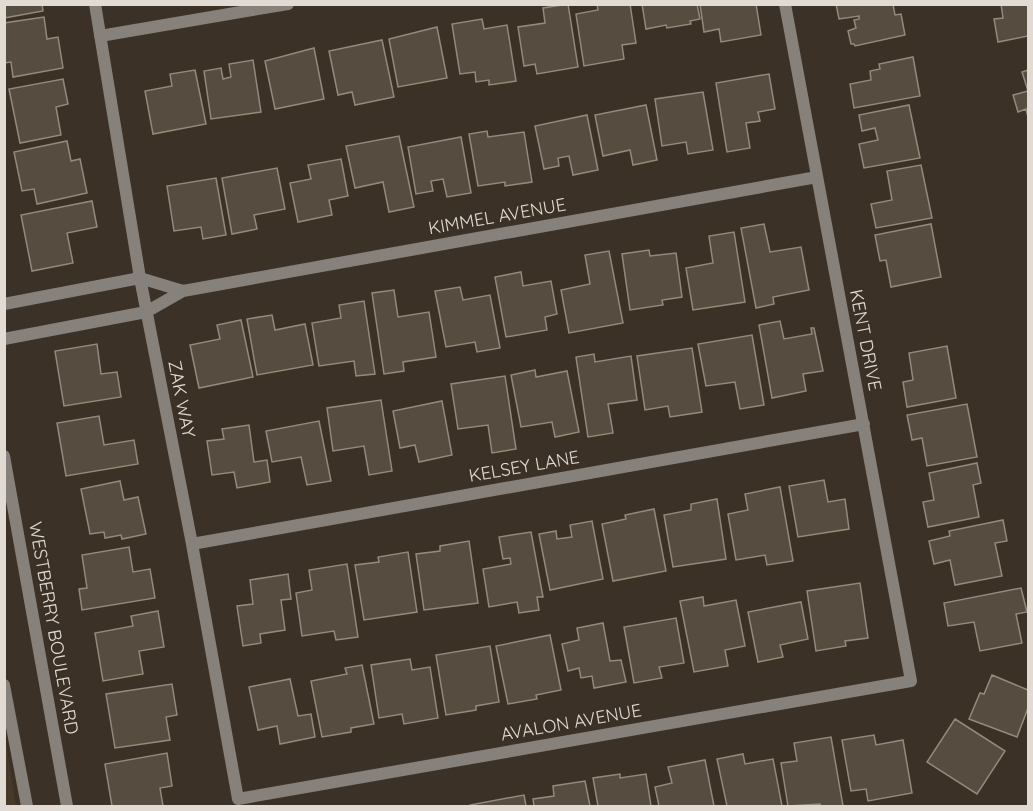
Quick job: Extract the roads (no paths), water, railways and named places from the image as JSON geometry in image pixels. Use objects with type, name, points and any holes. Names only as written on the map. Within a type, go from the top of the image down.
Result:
[{"type":"street","name":"ZAK WAY","points":[[95,4],[146,312],[192,544],[238,799]]},
{"type":"street","points":[[100,36],[288,4]]},
{"type":"street","name":"KENT DRIVE","points":[[785,4],[911,681]]},
{"type":"street","name":"KIMMEL AVENUE","points":[[4,339],[146,312],[183,291],[817,177]]},
{"type":"street","name":"KIMMEL AVENUE","points":[[4,304],[140,278],[183,291]]},
{"type":"street","name":"KELSEY LANE","points":[[192,544],[864,424]]},
{"type":"street","name":"WESTBERRY BOULEVARD","points":[[4,456],[67,807]]},
{"type":"street","name":"AVALON AVENUE","points":[[238,799],[911,681]]},
{"type":"street","points":[[4,685],[27,807]]}]
